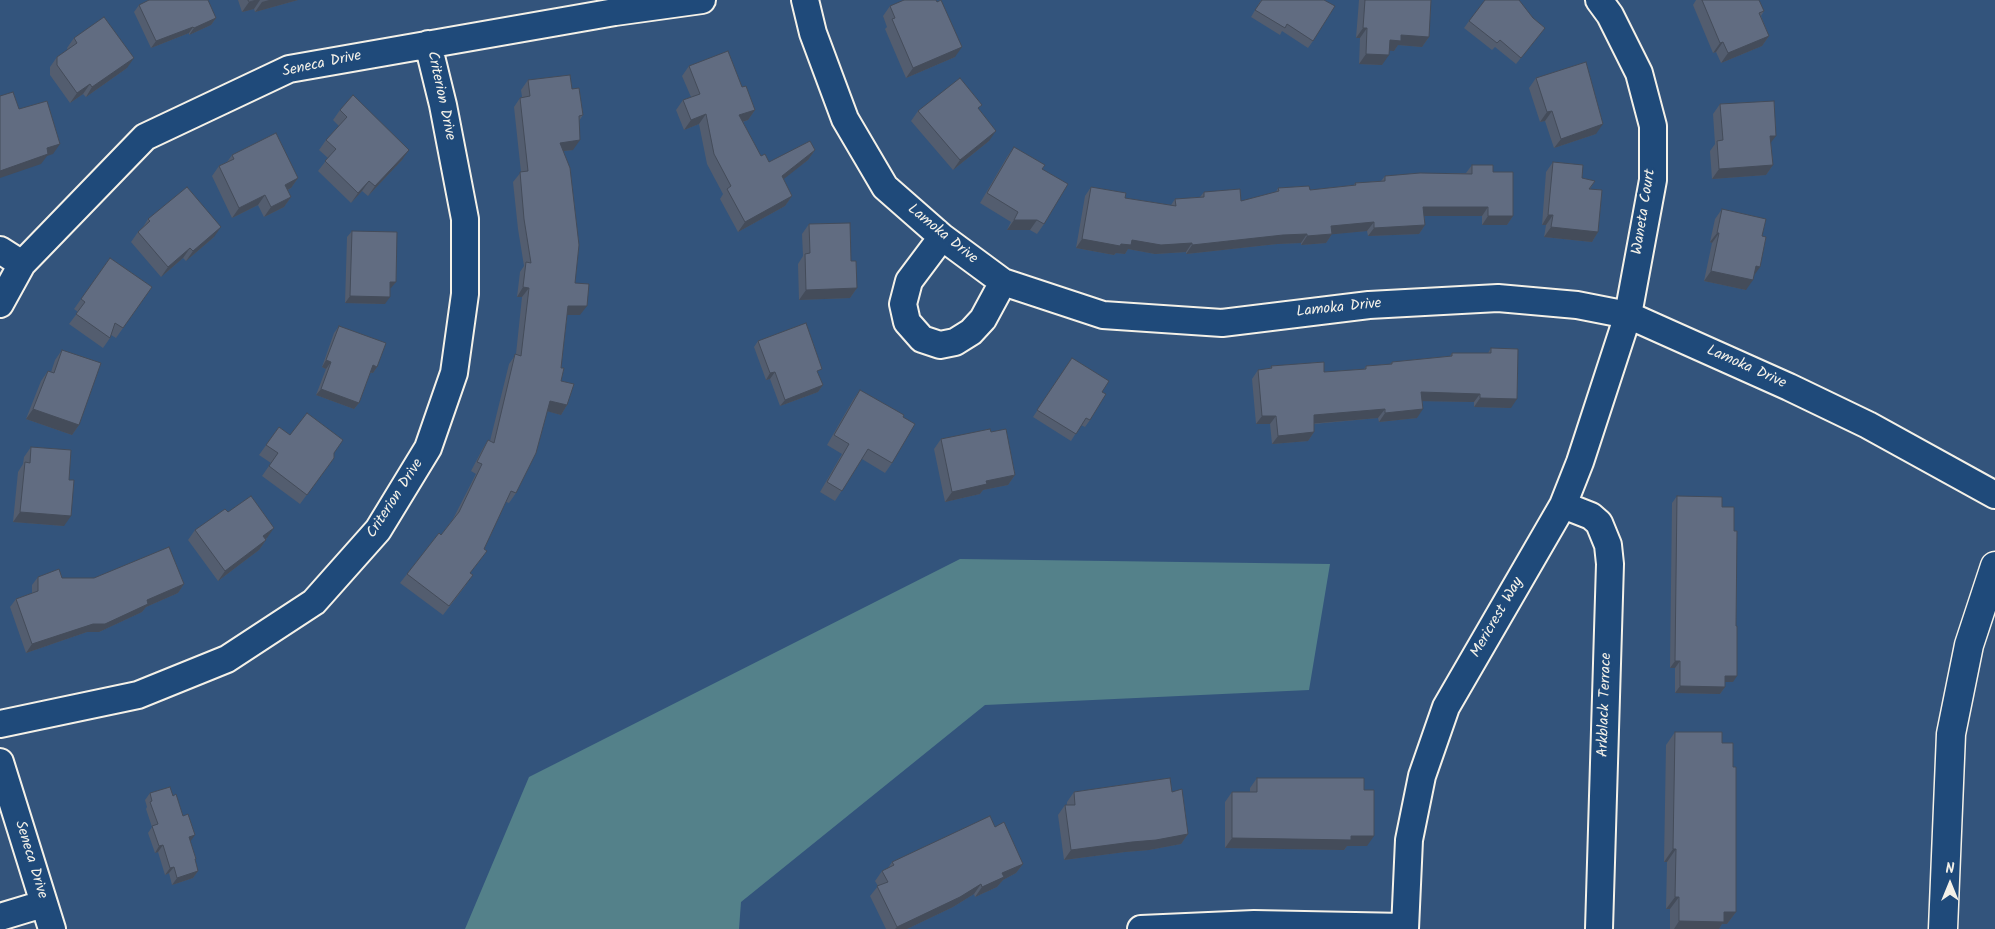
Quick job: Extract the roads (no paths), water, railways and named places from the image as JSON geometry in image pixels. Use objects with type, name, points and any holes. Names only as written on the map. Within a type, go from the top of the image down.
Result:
[{"type":"street","name":"Seneca Drive","points":[[0,304],[22,264],[145,137],[289,69],[428,44],[614,6],[702,0]]},
{"type":"street","name":"Lamoka Drive","points":[[805,0],[813,33],[845,119],[884,187],[942,237],[1003,282],[1103,316],[1222,323],[1369,305],[1498,298],[1577,305],[1628,316],[1789,387],[1868,425],[1995,495]]},
{"type":"street","name":"Waneta Court","points":[[1599,0],[1610,16],[1639,73],[1653,126],[1653,180],[1628,316]]},
{"type":"street","name":"Criterion Drive","points":[[0,724],[138,695],[227,659],[314,602],[378,530],[428,448],[454,373],[465,294],[465,219],[443,105],[428,44]]},
{"type":"street","points":[[942,237],[909,281],[903,304],[907,322],[922,339],[940,345],[956,342],[972,332],[983,319],[1003,282]]},
{"type":"street","points":[[0,250],[22,264]]},
{"type":"street","name":"Mericrest Way","points":[[1405,928],[1410,840],[1422,776],[1446,707],[1563,505],[1580,462],[1628,316]]},
{"type":"street","name":"Arkblack Terrace","points":[[1563,505],[1591,516],[1598,523],[1608,546],[1610,564],[1599,929]]},
{"type":"street","points":[[1943,929],[1950,734],[1969,645],[1995,566]]},
{"type":"street","name":"Seneca Drive","points":[[0,762],[52,929]]},
{"type":"street","points":[[0,917],[43,904]]},
{"type":"street","points":[[1141,929],[1254,924],[1405,928]]}]
